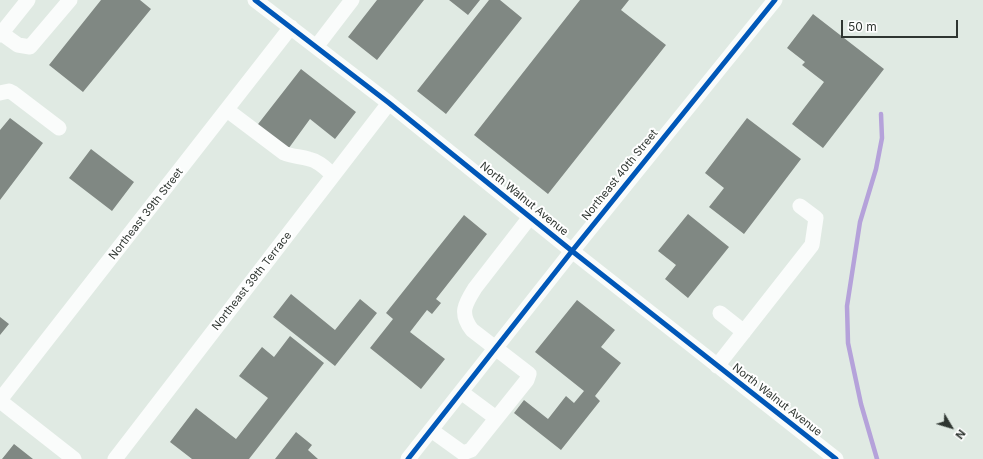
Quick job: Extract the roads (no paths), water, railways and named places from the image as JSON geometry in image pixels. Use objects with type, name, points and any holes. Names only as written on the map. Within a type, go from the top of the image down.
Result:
[{"type":"street","points":[[28,0],[1,34],[18,45],[30,47],[70,0]]},
{"type":"street","name":"North Walnut Avenue","points":[[255,0],[389,103],[572,251],[836,459]]},
{"type":"street","points":[[316,47],[352,0]]},
{"type":"street","name":"Northeast 40th Street","points":[[408,459],[572,251],[775,0]]},
{"type":"street","name":"Northeast 39th Street","points":[[0,400],[291,28]]},
{"type":"street","points":[[0,93],[9,91],[13,93],[59,128]]},
{"type":"street","name":"Northeast 39th Terrace","points":[[115,459],[389,103]]},
{"type":"street","points":[[227,110],[284,154],[293,157],[310,159],[317,162],[334,175]]},
{"type":"street","points":[[717,366],[812,245],[816,218],[800,206]]},
{"type":"street","points":[[431,430],[455,455],[471,450],[528,380],[529,374],[472,330],[465,321],[464,311],[467,300],[475,288],[530,217]]},
{"type":"street","points":[[720,314],[744,332]]},
{"type":"street","points":[[461,392],[496,418]]},
{"type":"street","points":[[0,400],[74,459]]},
{"type":"waterway","points":[[877,459],[861,404],[848,343],[847,306],[860,222],[876,169],[882,138],[881,114]]}]
